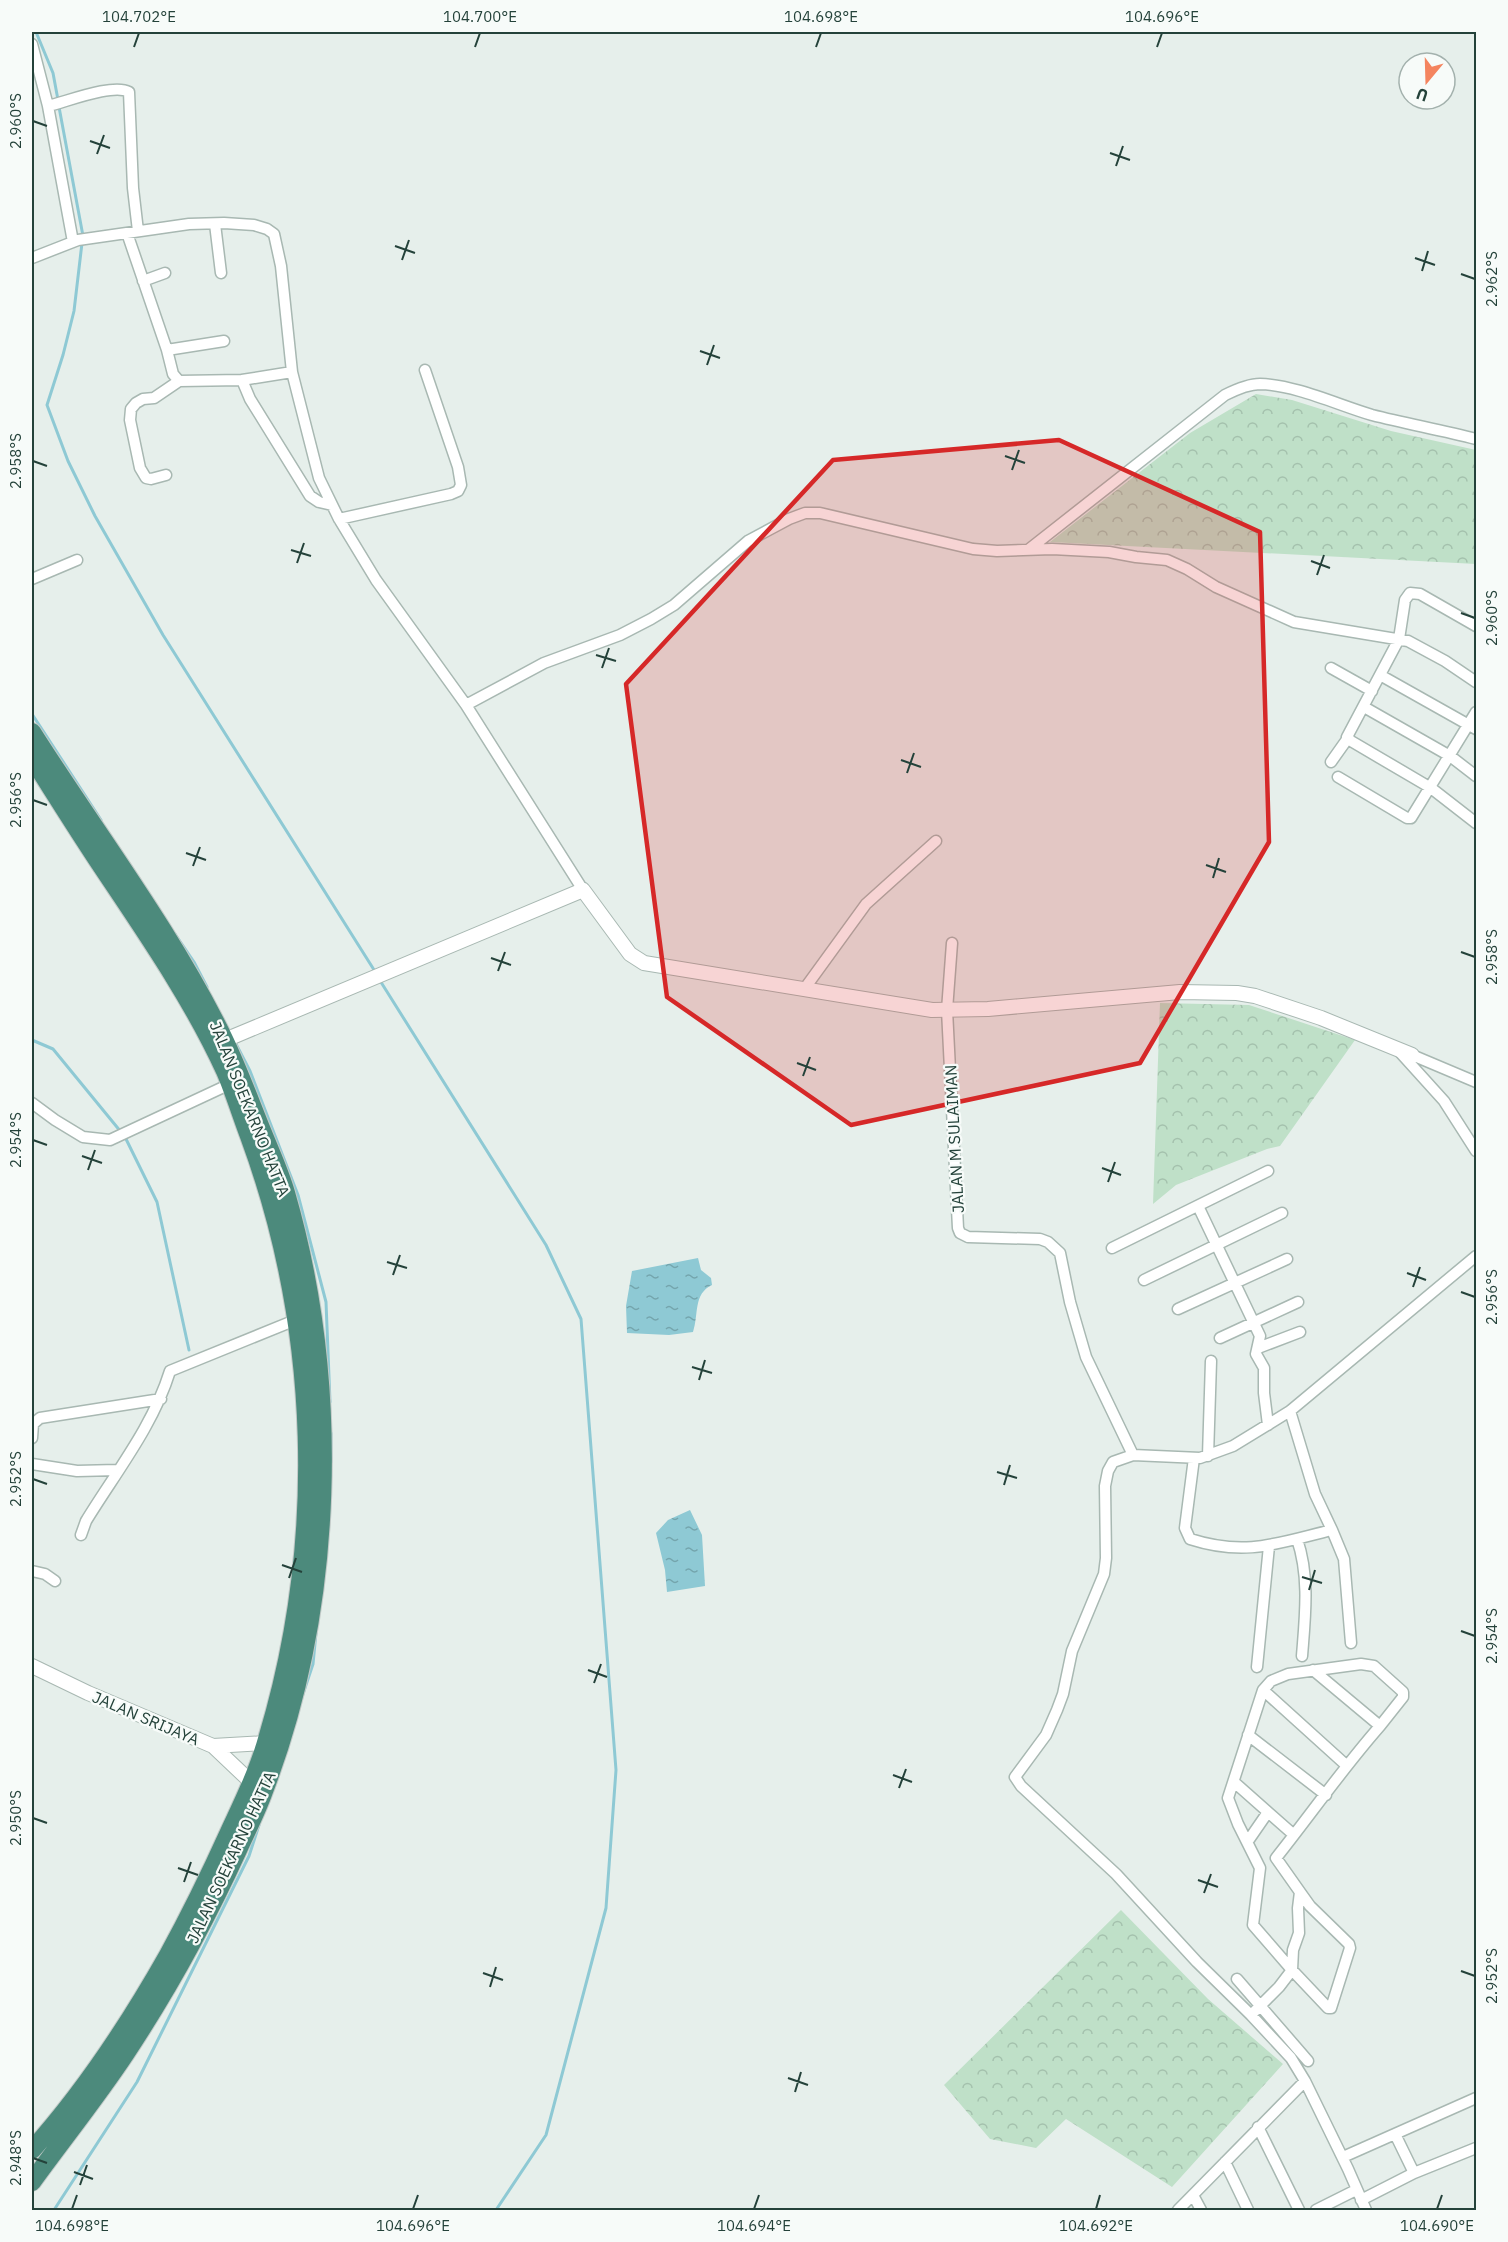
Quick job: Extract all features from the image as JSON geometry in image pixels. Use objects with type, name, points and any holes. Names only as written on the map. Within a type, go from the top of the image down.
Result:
[{"type":"highway","name":"JALAN SOEKARNO HATTA","points":[[32,732],[190,972],[227,1040],[286,1190],[312,1306],[323,1395],[323,1479],[308,1638],[278,1752],[263,1795],[206,1919],[172,1978],[125,2056],[32,2182]]},
{"type":"highway","name":"JALAN SOEKARNO HATTA","points":[[32,758],[178,985],[230,1084],[266,1181],[297,1319],[308,1440],[303,1565],[296,1620],[283,1682],[266,1743],[251,1782],[190,1915],[152,1983],[72,2102],[32,2150]]},
{"type":"street","points":[[32,44],[51,105],[75,241]]},
{"type":"street","points":[[51,105],[105,91],[125,90],[129,92],[133,188],[132,232],[143,281],[173,374],[179,381]]},
{"type":"street","points":[[32,258],[75,241],[189,224],[254,225],[274,234],[280,266],[292,372],[319,478],[339,519],[376,580],[466,705],[583,890],[630,954],[639,961],[919,1008],[947,1010],[988,1009],[1180,992],[1237,993],[1255,996],[1321,1018],[1476,1082]]},
{"type":"street","points":[[215,224],[221,273]]},
{"type":"street","points":[[143,281],[165,273]]},
{"type":"street","points":[[167,350],[224,341]]},
{"type":"street","points":[[339,519],[451,494],[458,491],[462,485],[461,476],[424,370]]},
{"type":"street","points":[[166,475],[151,479],[144,475],[140,468],[130,414],[136,403],[143,399],[154,398],[179,381],[242,380],[292,372]]},
{"type":"street","points":[[242,380],[247,394],[310,496],[318,502],[332,505]]},
{"type":"street","points":[[1028,550],[1225,395],[1239,388],[1259,384],[1282,388],[1325,399],[1371,415],[1476,439]]},
{"type":"street","points":[[466,705],[544,663],[620,635],[651,619],[674,605],[748,541],[805,513],[820,513],[974,549],[1109,552],[1167,560],[1216,587],[1294,622],[1408,641],[1476,682]]},
{"type":"street","points":[[32,579],[77,560]]},
{"type":"street","points":[[1331,762],[1348,738],[1399,639],[1405,600],[1410,593],[1420,594],[1476,626]]},
{"type":"street","points":[[1331,668],[1372,691]]},
{"type":"street","points":[[1380,675],[1473,727]]},
{"type":"street","points":[[1364,707],[1450,756],[1476,776]]},
{"type":"street","points":[[1338,777],[1410,819],[1450,756],[1473,727],[1476,712]]},
{"type":"street","points":[[1348,738],[1431,788],[1476,823]]},
{"type":"street","points":[[805,988],[866,904],[936,841]]},
{"type":"street","points":[[227,1040],[583,890]]},
{"type":"street","points":[[947,1010],[948,972],[952,943]]},
{"type":"street","name":"JALAN M SULAIMAN","points":[[947,1010],[960,1233],[968,1238],[1040,1239],[1048,1242],[1060,1253],[1070,1302],[1086,1357],[1133,1455]]},
{"type":"street","points":[[1397,1049],[1444,1101],[1476,1151]]},
{"type":"street","points":[[32,1103],[84,1137],[110,1140],[230,1084]]},
{"type":"street","points":[[1112,1248],[1268,1171]]},
{"type":"street","points":[[1198,1206],[1260,1336],[1257,1354],[1264,1368],[1268,1425]]},
{"type":"street","points":[[1144,1280],[1282,1213]]},
{"type":"street","points":[[1366,2211],[1343,2157],[1305,2080],[1291,2058],[1197,1962],[1116,1874],[1015,1778],[1046,1735],[1057,1710],[1063,1694],[1072,1651],[1104,1574],[1106,1558],[1105,1486],[1108,1471],[1113,1462],[1133,1455],[1194,1458],[1208,1456],[1233,1446],[1290,1411],[1476,1256]]},
{"type":"street","points":[[1178,1309],[1287,1259]]},
{"type":"street","points":[[1220,1338],[1298,1302]]},
{"type":"street","points":[[81,1535],[86,1521],[162,1399],[170,1371],[297,1319]]},
{"type":"street","points":[[1258,1348],[1300,1332]]},
{"type":"street","points":[[1208,1456],[1211,1361]]},
{"type":"street","points":[[32,1438],[33,1424],[40,1418],[162,1399]]},
{"type":"street","points":[[1290,1411],[1315,1494],[1344,1559],[1351,1643]]},
{"type":"street","points":[[1194,1458],[1185,1528],[1190,1539],[1234,1549],[1269,1546],[1332,1530]]},
{"type":"street","points":[[32,1464],[77,1470],[117,1470]]},
{"type":"street","points":[[1297,1539],[1304,1570],[1306,1600],[1302,1656]]},
{"type":"street","points":[[1257,1667],[1269,1546]]},
{"type":"street","points":[[32,1571],[45,1574],[56,1581]]},
{"type":"street","points":[[1260,1868],[1276,1858],[1326,1795],[1346,1765],[1403,1697],[1403,1692],[1374,1666],[1361,1664],[1313,1670],[1288,1674],[1271,1682],[1263,1690],[1228,1798],[1260,1868],[1252,1925],[1292,1971],[1328,2008],[1331,2008],[1350,1948],[1349,1944],[1310,1906],[1276,1858]]},
{"type":"street","name":"JALAN SRIJAYA","points":[[32,1666],[88,1693],[213,1746],[266,1743]]},
{"type":"street","points":[[1313,1670],[1380,1726]]},
{"type":"street","points":[[1263,1690],[1346,1765]]},
{"type":"street","points":[[1248,1735],[1326,1795]]},
{"type":"street","points":[[213,1746],[251,1782]]},
{"type":"street","points":[[1234,1782],[1294,1835]]},
{"type":"street","points":[[1248,1841],[1268,1812]]},
{"type":"street","points":[[1299,1933],[1300,1892]]},
{"type":"street","points":[[1251,2015],[1261,2007],[1292,1971],[1293,1950],[1310,1906]]},
{"type":"street","points":[[1237,1979],[1308,2061]]},
{"type":"street","points":[[1178,2211],[1305,2080]]},
{"type":"street","points":[[1343,2157],[1476,2098]]},
{"type":"street","points":[[1258,2127],[1299,2211]]},
{"type":"street","points":[[1395,2134],[1414,2173]]},
{"type":"street","points":[[1316,2211],[1476,2148]]},
{"type":"street","points":[[1225,2162],[1248,2211]]},
{"type":"street","points":[[1193,2195],[1201,2211]]},
{"type":"highlighted area","points":[[1059,440],[1260,532],[1269,842],[1140,1063],[851,1125],[667,997],[626,684],[833,460]]},
{"type":"green space","points":[[1256,394],[1292,400],[1391,431],[1476,450],[1476,564],[1050,542],[1190,433]]},
{"type":"green space","points":[[1160,1003],[1249,1005],[1355,1040],[1280,1146],[1176,1185],[1153,1204]]},
{"type":"green space","points":[[1121,1910],[1208,1999],[1283,2064],[1172,2187],[1066,2119],[1036,2148],[990,2139],[944,2085]]},
{"type":"water","points":[[698,1258],[701,1270],[711,1278],[712,1285],[699,1299],[693,1332],[669,1335],[627,1333],[626,1306],[632,1271]]},
{"type":"water","points":[[690,1510],[702,1535],[705,1586],[667,1592],[665,1570],[656,1533],[668,1520]]},
{"type":"waterway","points":[[36,32],[53,73],[58,100]]},
{"type":"waterway","points":[[59,107],[83,236]]},
{"type":"waterway","points":[[82,243],[74,311],[47,405],[68,461],[95,516],[163,635],[376,973]]},
{"type":"waterway","points":[[32,714],[101,820]]},
{"type":"waterway","points":[[175,934],[207,987]]},
{"type":"waterway","points":[[379,979],[546,1245],[581,1319],[616,1770],[606,1908],[546,2135],[496,2210]]},
{"type":"waterway","points":[[32,1040],[53,1049],[121,1132]]},
{"type":"waterway","points":[[236,1044],[250,1071],[298,1195],[326,1302],[330,1402]]},
{"type":"waterway","points":[[125,1137],[157,1202],[189,1350]]},
{"type":"waterway","points":[[331,1433],[331,1462]]},
{"type":"waterway","points":[[301,1700],[313,1664],[316,1633]]},
{"type":"waterway","points":[[54,2210],[137,2082],[249,1856],[259,1825]]}]
